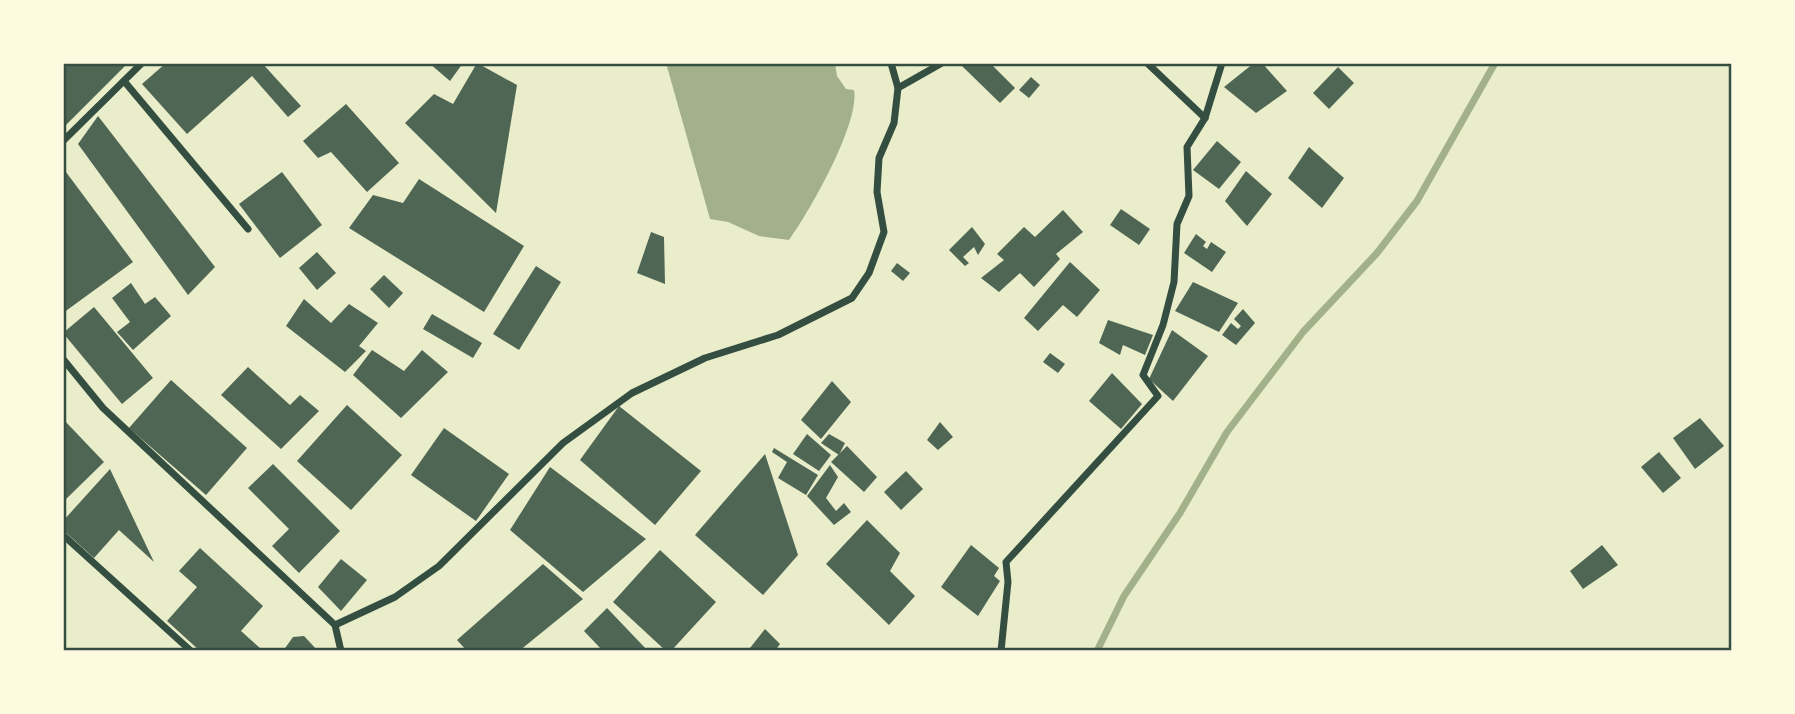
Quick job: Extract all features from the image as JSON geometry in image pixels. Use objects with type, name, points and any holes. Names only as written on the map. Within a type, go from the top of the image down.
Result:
[{"type":"street","points":[[63,141],[141,63]]},
{"type":"street","points":[[335,625],[395,597],[439,566],[563,443],[632,393],[705,358],[778,335],[852,298],[869,273],[884,232],[877,192],[879,158],[894,123],[898,88],[891,63]]},
{"type":"street","points":[[898,88],[942,63]]},
{"type":"street","points":[[1147,63],[1205,118]]},
{"type":"street","points":[[1001,651],[1008,582],[1006,562],[1158,396],[1143,375],[1163,325],[1174,282],[1177,224],[1189,196],[1187,147],[1205,118],[1222,63]]},
{"type":"street","points":[[124,81],[248,229]]},
{"type":"street","points":[[63,359],[112,417],[335,625],[341,651]]},
{"type":"street","points":[[63,535],[191,651]]},
{"type":"shaded area","points":[[666,63],[835,63],[837,76],[846,89],[854,90],[854,105],[842,144],[809,209],[789,240],[759,236],[728,222],[710,219]]},
{"type":"building","points":[[63,63],[126,65],[63,128]]},
{"type":"building","points":[[166,63],[262,63],[301,106],[288,117],[252,76],[187,134],[142,84]]},
{"type":"building","points":[[429,63],[463,63],[450,81]]},
{"type":"building","points":[[477,63],[517,85],[496,213],[405,123],[434,94],[453,104]]},
{"type":"building","points":[[965,63],[990,63],[1015,88],[1000,103],[962,66]]},
{"type":"building","points":[[1254,63],[1262,63],[1287,91],[1256,113],[1224,87]]},
{"type":"building","points":[[1338,67],[1354,83],[1329,109],[1313,93]]},
{"type":"building","points":[[1031,77],[1040,85],[1029,98],[1019,90]]},
{"type":"building","points":[[346,104],[399,163],[367,192],[331,152],[318,158],[303,141]]},
{"type":"building","points":[[98,116],[215,267],[188,295],[78,144]]},
{"type":"building","points":[[1217,141],[1241,162],[1219,189],[1193,170]]},
{"type":"building","points":[[1309,147],[1344,178],[1322,208],[1288,178]]},
{"type":"building","points":[[63,168],[133,262],[63,313]]},
{"type":"building","points":[[1246,171],[1272,194],[1247,226],[1225,201]]},
{"type":"building","points":[[282,172],[322,225],[280,258],[239,204]]},
{"type":"building","points":[[419,179],[524,246],[484,312],[349,228],[373,195],[403,203]]},
{"type":"building","points":[[1121,209],[1150,229],[1139,245],[1110,225]]},
{"type":"building","points":[[1063,210],[1083,232],[1056,254],[1060,259],[1034,287],[1020,273],[999,292],[981,278],[1004,260],[997,254],[1024,227],[1035,237]]},
{"type":"building","points":[[972,227],[985,244],[978,255],[974,247],[963,257],[969,263],[965,266],[949,250]]},
{"type":"building","points":[[651,232],[664,237],[665,284],[637,273]]},
{"type":"building","points":[[1196,234],[1206,242],[1203,246],[1207,249],[1211,242],[1226,252],[1212,272],[1184,253]]},
{"type":"building","points":[[317,252],[336,273],[317,290],[299,268]]},
{"type":"building","points":[[1070,262],[1100,290],[1077,317],[1063,305],[1038,331],[1024,318]]},
{"type":"building","points":[[897,263],[910,273],[903,281],[891,271]]},
{"type":"building","points":[[536,266],[561,282],[519,350],[493,334]]},
{"type":"building","points":[[384,275],[403,293],[389,308],[370,289]]},
{"type":"building","points":[[1193,282],[1238,303],[1219,332],[1175,311]]},
{"type":"building","points":[[131,283],[145,304],[155,297],[171,316],[133,350],[117,332],[130,322],[112,298]]},
{"type":"building","points":[[304,299],[331,323],[349,304],[378,323],[359,346],[366,351],[345,372],[286,326]]},
{"type":"building","points":[[94,307],[153,378],[122,404],[63,333]]},
{"type":"building","points":[[1243,309],[1255,323],[1236,345],[1222,335],[1231,323],[1238,329],[1241,326],[1234,319]]},
{"type":"building","points":[[432,314],[482,343],[473,358],[423,329]]},
{"type":"building","points":[[1108,320],[1153,335],[1145,355],[1123,345],[1120,355],[1099,343]]},
{"type":"building","points":[[1172,330],[1208,356],[1173,401],[1149,379]]},
{"type":"building","points":[[372,350],[404,371],[422,350],[448,372],[401,418],[353,375]]},
{"type":"building","points":[[1050,353],[1065,364],[1058,373],[1043,362]]},
{"type":"building","points":[[248,367],[290,405],[300,395],[319,411],[281,449],[221,395]]},
{"type":"building","points":[[1112,373],[1142,404],[1121,429],[1089,401]]},
{"type":"building","points":[[171,380],[247,448],[206,495],[129,428]]},
{"type":"building","points":[[832,381],[851,402],[821,439],[801,420]]},
{"type":"building","points":[[347,405],[402,455],[351,510],[297,461]]},
{"type":"building","points":[[619,406],[701,471],[655,525],[580,460]]},
{"type":"building","points":[[1700,418],[1724,446],[1695,469],[1673,438]]},
{"type":"building","points":[[63,419],[104,462],[63,502]]},
{"type":"building","points":[[940,422],[953,437],[938,450],[927,440]]},
{"type":"building","points":[[444,428],[509,474],[476,521],[411,475]]},
{"type":"building","points":[[807,434],[831,455],[819,471],[793,454]]},
{"type":"building","points":[[829,434],[845,443],[839,455],[821,443]]},
{"type":"building","points":[[847,446],[877,477],[864,492],[831,462]]},
{"type":"building","points":[[774,448],[818,475],[806,495],[778,478],[787,462],[772,452]]},
{"type":"building","points":[[1659,452],[1681,478],[1663,493],[1641,467]]},
{"type":"building","points":[[765,454],[798,555],[763,595],[695,535]]},
{"type":"building","points":[[273,464],[340,531],[299,573],[272,546],[289,529],[248,488]]},
{"type":"building","points":[[830,465],[838,477],[826,498],[836,511],[844,503],[851,512],[834,525],[807,496]]},
{"type":"building","points":[[550,467],[646,539],[583,592],[510,530]]},
{"type":"building","points":[[110,469],[154,562],[119,530],[94,558],[63,530],[63,521]]},
{"type":"building","points":[[906,471],[923,489],[901,510],[884,492]]},
{"type":"building","points":[[867,520],[900,553],[890,571],[915,596],[889,625],[826,564]]},
{"type":"building","points":[[971,545],[999,568],[994,576],[1000,581],[978,616],[941,587]]},
{"type":"building","points":[[1602,545],[1618,565],[1583,589],[1570,571]]},
{"type":"building","points":[[200,548],[263,606],[241,631],[260,648],[257,651],[200,651],[167,621],[197,587],[179,571]]},
{"type":"building","points":[[660,550],[716,602],[671,651],[666,651],[613,602]]},
{"type":"building","points":[[341,559],[367,580],[341,611],[318,587]]},
{"type":"building","points":[[543,564],[583,599],[519,651],[467,651],[457,640]]},
{"type":"building","points":[[607,608],[648,651],[603,651],[584,631]]},
{"type":"building","points":[[765,629],[780,644],[775,651],[753,651],[750,648]]},
{"type":"building","points":[[304,636],[318,651],[283,651],[293,637]]},
{"type":"waterway","points":[[1097,651],[1124,596],[1180,513],[1227,432],[1303,332],[1377,253],[1417,201],[1495,63]]}]
